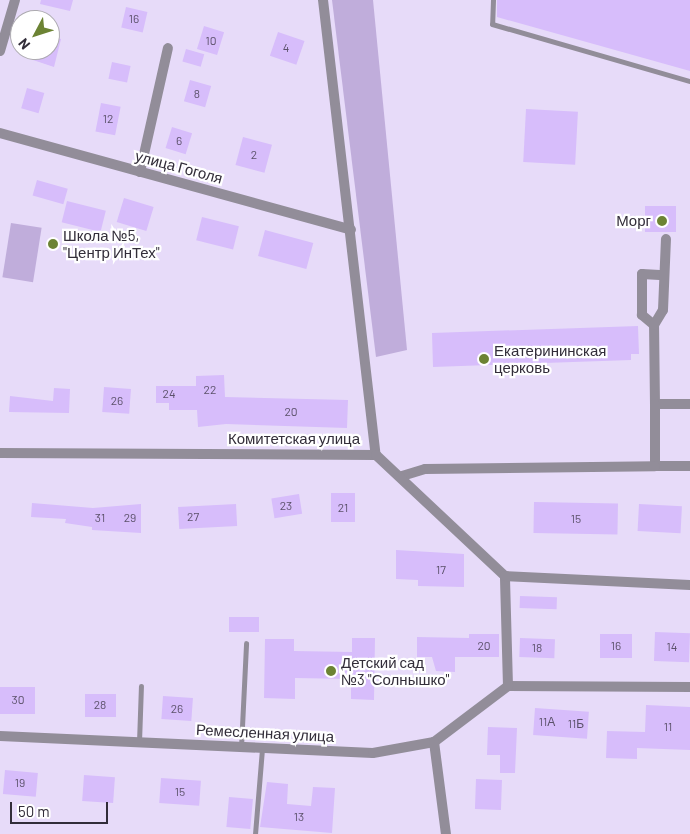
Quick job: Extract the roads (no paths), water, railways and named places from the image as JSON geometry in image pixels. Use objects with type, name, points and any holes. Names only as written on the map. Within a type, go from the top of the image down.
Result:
[{"type":"street","points":[[0,51],[15,0]]},
{"type":"street","points":[[323,0],[376,454]]},
{"type":"street","points":[[140,172],[168,48]]},
{"type":"street","name":"улица Гоголя","points":[[0,133],[351,230]]},
{"type":"street","points":[[655,466],[654,324],[663,310],[666,238]]},
{"type":"street","points":[[654,324],[642,315],[642,274],[664,275]]},
{"type":"street","points":[[655,404],[690,404]]},
{"type":"street","name":"Комитетская улица","points":[[0,453],[376,454],[402,476],[505,576]]},
{"type":"street","points":[[402,476],[425,469],[690,466]]},
{"type":"street","points":[[690,585],[505,576],[508,686],[690,686]]},
{"type":"street","name":"Ремесленная улица","points":[[0,736],[373,753],[434,742],[508,686]]},
{"type":"street","points":[[434,742],[446,834]]},
{"type":"lane","points":[[493,0],[492,24],[690,81]]},
{"type":"lane","points":[[241,747],[246,643]]},
{"type":"lane","points":[[138,742],[141,686]]},
{"type":"lane","points":[[255,834],[262,748]]},
{"type":"place","name":"Морг","points":[[662,221]]},
{"type":"place","name":"Школа №5, \"Центр ИнТех\"","points":[[53,244]]},
{"type":"place","name":"Екатерининская церковь","points":[[484,359]]},
{"type":"place","name":"Детский сад №3 \"Солнышко\"","points":[[331,671]]}]
